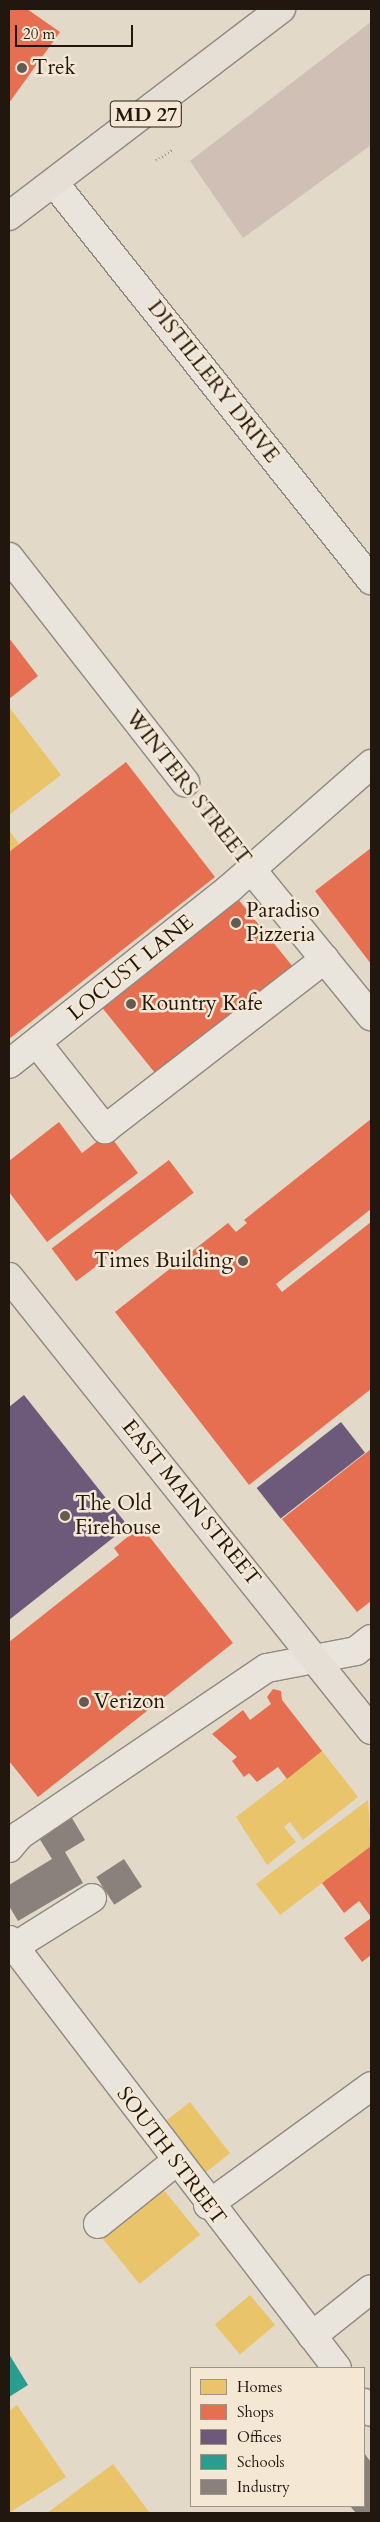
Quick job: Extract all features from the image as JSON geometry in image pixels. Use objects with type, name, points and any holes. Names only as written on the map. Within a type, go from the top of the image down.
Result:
[{"type":"main road","name":"MD 27","points":[[9,216],[55,184],[281,9]]},
{"type":"main road","name":"EAST MAIN STREET","points":[[9,1277],[371,1730]]},
{"type":"street","name":"DISTILLERY DRIVE","points":[[55,184],[371,580]]},
{"type":"street","name":"WINTERS STREET","points":[[9,557],[185,782]]},
{"type":"street","name":"LOCUST LANE","points":[[9,1064],[251,869],[371,764]]},
{"type":"street","name":"WINTERS STREET","points":[[251,869],[371,1016]]},
{"type":"street","points":[[37,1043],[105,1129],[325,959]]},
{"type":"street","points":[[9,1848],[20,1835],[267,1668],[356,1651],[371,1639]]},
{"type":"street","points":[[12,1944],[92,1898]]},
{"type":"street","name":"SOUTH STREET","points":[[12,1944],[208,2206],[336,2367]]},
{"type":"street","points":[[208,2206],[371,2086]]},
{"type":"street","points":[[98,2224],[175,2162]]},
{"type":"street","points":[[312,2336],[371,2289]]},
{"type":"path","points":[[156,160],[172,150]]},
{"type":"path","name":"WINTERS STREET","points":[[185,782],[251,869]]},
{"type":"building: Homes","points":[[9,707],[61,775],[9,815]]},
{"type":"building: Homes","points":[[9,830],[19,844],[9,852]]},
{"type":"building: Homes","points":[[322,1751],[358,1797],[303,1840],[290,1822],[284,1827],[296,1842],[267,1865],[236,1817]]},
{"type":"building: Homes","points":[[368,1800],[371,1846],[280,1915],[256,1884]]},
{"type":"building: Homes","points":[[190,2102],[230,2153],[203,2174],[163,2123]]},
{"type":"building: Homes","points":[[163,2189],[200,2235],[140,2284],[102,2238]]},
{"type":"building: Homes","points":[[250,2295],[275,2325],[240,2354],[215,2325]]},
{"type":"building: Homes","points":[[17,2405],[66,2477],[9,2513],[9,2411]]},
{"type":"building: Homes","points":[[113,2464],[150,2513],[47,2513]]},
{"type":"building: Shops","name":"Trek","points":[[9,9],[27,9],[60,32],[9,103]]},
{"type":"building: Shops","points":[[9,638],[38,676],[9,699]]},
{"type":"building: Shops","points":[[126,762],[215,877],[9,1039],[9,852]]},
{"type":"building: Shops","points":[[371,848],[371,964],[315,891]]},
{"type":"building: Shops","points":[[238,899],[292,966],[157,1075],[103,1009]]},
{"type":"building: Shops","name":"Times Building","points":[[371,1119],[371,1209],[276,1284],[282,1292],[371,1222],[371,1389],[249,1485],[115,1312],[228,1223],[236,1232],[247,1223],[244,1220]]},
{"type":"building: Shops","points":[[59,1122],[82,1153],[108,1133],[138,1173],[47,1242],[9,1192],[9,1161]]},
{"type":"building: Shops","points":[[169,1160],[194,1193],[76,1281],[52,1248]]},
{"type":"building: Shops","points":[[371,1449],[371,1601],[357,1612],[282,1519]]},
{"type":"building: Shops","name":"Verizon","points":[[141,1526],[233,1643],[38,1797],[9,1761],[9,1642],[119,1555],[114,1548]]},
{"type":"building: Shops","points":[[273,1689],[281,1691],[282,1700],[322,1751],[287,1779],[278,1767],[257,1782],[249,1773],[244,1777],[232,1761],[237,1757],[212,1734],[243,1710],[250,1720],[271,1704],[267,1697]]},
{"type":"building: Shops","points":[[371,1846],[371,1917],[359,1901],[344,1913],[322,1883]]},
{"type":"building: Shops","points":[[371,1918],[371,1955],[362,1962],[344,1938]]},
{"type":"building: Offices","name":"The Old Firehouse","points":[[24,1395],[128,1526],[9,1620],[9,1407]]},
{"type":"building: Offices","points":[[341,1422],[365,1453],[281,1519],[257,1488]]},
{"type":"building: Schools","points":[[9,2354],[28,2385],[9,2397]]},
{"type":"building: Industry","points":[[72,1818],[85,1840],[65,1852],[83,1883],[18,1921],[9,1906],[9,1885],[52,1859],[39,1838]]},
{"type":"building: Industry","points":[[124,1859],[142,1887],[114,1905],[96,1877]]},
{"type":"building: Industry","points":[[365,2454],[371,2462],[371,2513],[356,2513],[351,2507],[365,2507]]},
{"type":"building: Other","points":[[371,22],[371,145],[243,238],[190,161]]},
{"type":"place","name":"Trek","points":[[22,68]]},
{"type":"place","name":"Paradiso Pizzeria","points":[[236,923]]},
{"type":"place","name":"Kountry Kafe","points":[[131,1004]]},
{"type":"place","name":"Times Building","points":[[243,1261]]},
{"type":"place","name":"The Old Firehouse","points":[[65,1516]]},
{"type":"place","name":"Verizon","points":[[84,1702]]}]
